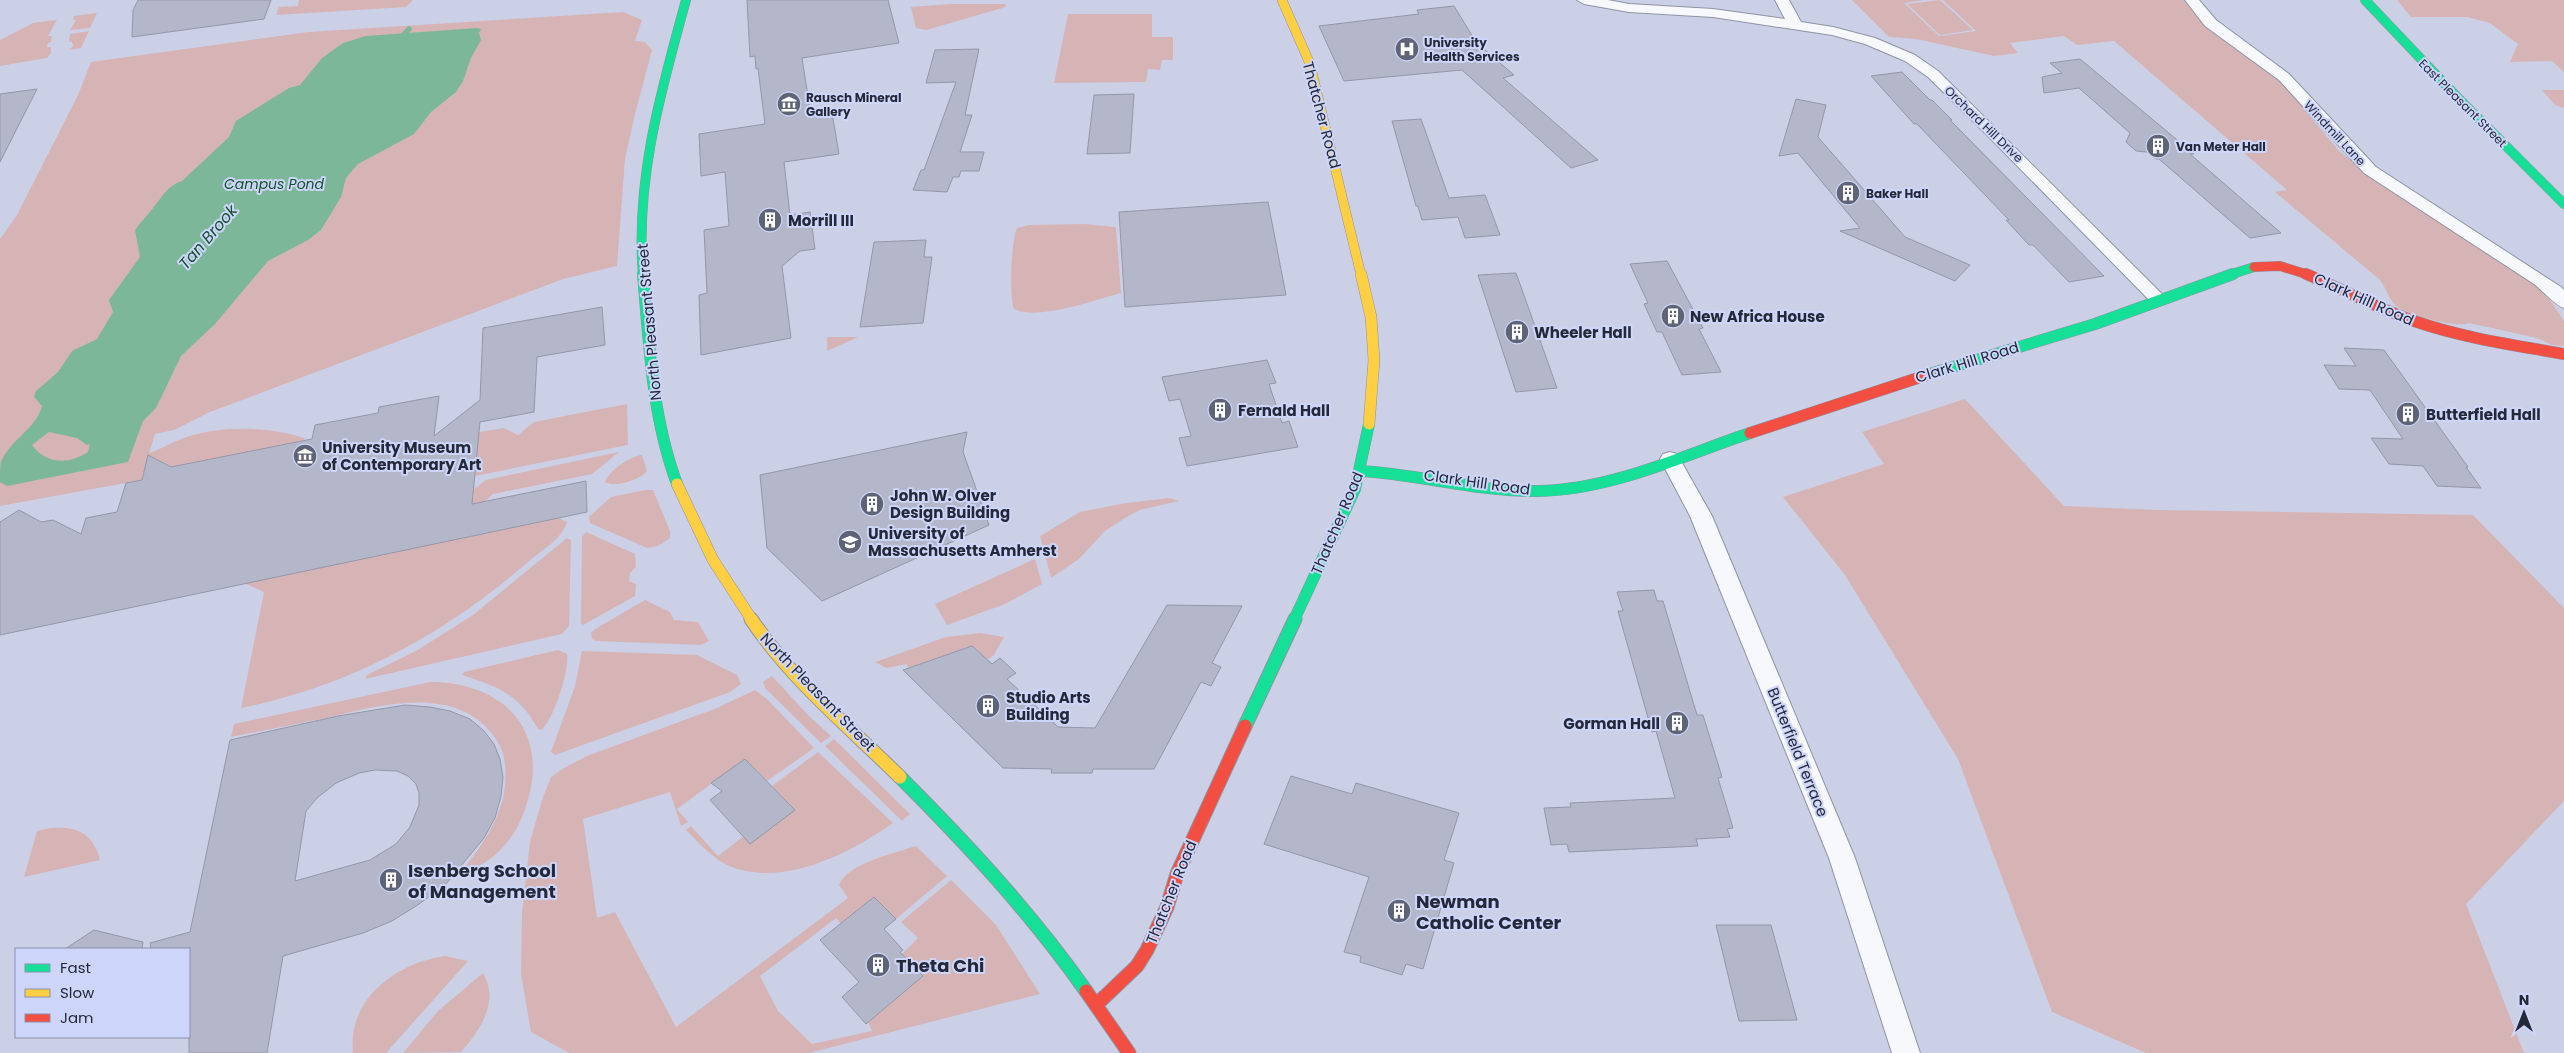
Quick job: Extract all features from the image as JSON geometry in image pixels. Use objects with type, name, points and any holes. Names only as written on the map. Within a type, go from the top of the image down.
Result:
[{"type":"street","name":"North Pleasant Street","points":[[686,0],[653,118],[642,197],[643,268],[652,376],[660,432],[674,477],[713,560],[763,637],[805,683],[966,842],[1052,941],[1129,1053]]},
{"type":"street","name":"Thatcher Road","points":[[1096,1004],[1137,966],[1157,932],[1177,874],[1355,489],[1360,471],[1370,415],[1374,374],[1371,317],[1310,64],[1290,12],[1282,0]]},
{"type":"street","name":"Orchard Hill Drive","points":[[1584,0],[1629,8],[1713,13],[1795,25],[1870,41],[1910,58],[1925,67],[2159,300]]},
{"type":"street","points":[[1782,0],[1795,25]]},
{"type":"street","name":"Windmill Lane","points":[[2192,0],[2209,21],[2285,78],[2347,150],[2370,170],[2447,218],[2540,280],[2564,302]]},
{"type":"street","name":"East Pleasant Street","points":[[2365,0],[2459,100],[2564,204]]},
{"type":"street","name":"Clark Hill Road","points":[[1360,471],[1406,472],[1481,486],[1528,491],[1556,490],[1617,477],[1991,354],[2095,324],[2242,270],[2263,266],[2285,267],[2316,277],[2388,311],[2426,325],[2470,337],[2564,354]]},
{"type":"street","name":"Butterfield Terrace","points":[[1670,459],[1702,516],[1842,858],[1906,1053]]},
{"type":"shaded area","points":[[299,0],[413,0],[406,7],[276,15],[279,7],[298,6]]},
{"type":"shaded area","points":[[1852,0],[1924,0],[1904,3],[1939,36],[1976,31],[1943,0],[2185,0],[2202,21],[2273,72],[2340,152],[2386,186],[2434,215],[2544,291],[2564,321],[2564,346],[2552,345],[2537,338],[2469,323],[2454,324],[2430,320],[2399,308],[2394,304],[2380,280],[2275,192],[2287,190],[2114,41],[2077,45],[2064,36],[2010,43],[2018,53],[1994,56],[1916,39],[1889,37]]},
{"type":"shaded area","points":[[1940,0],[1973,30],[1940,35],[1907,4]]},
{"type":"shaded area","points":[[2397,0],[2564,0],[2564,72],[2552,61],[2510,62],[2518,44],[2490,23],[2467,17],[2411,17]]},
{"type":"shaded area","points":[[949,4],[1005,4],[1006,7],[926,30],[916,28],[911,7]]},
{"type":"shaded area","points":[[623,12],[642,20],[635,41],[645,42],[652,50],[625,159],[617,266],[563,279],[210,412],[174,430],[155,434],[149,453],[195,434],[226,429],[274,431],[304,438],[305,441],[171,467],[153,458],[148,458],[142,480],[0,506],[0,239],[17,215],[78,95],[91,62],[308,32]]},
{"type":"shaded area","points":[[97,13],[90,28],[70,30],[76,20],[73,20],[74,16]]},
{"type":"shaded area","points":[[1068,14],[1152,14],[1152,37],[1173,37],[1173,60],[1162,60],[1160,70],[1148,69],[1146,82],[1054,83]]},
{"type":"shaded area","points":[[57,20],[48,36],[52,36],[51,42],[48,43],[47,47],[51,47],[51,53],[47,58],[0,66],[0,40],[33,23]]},
{"type":"shaded area","points":[[89,31],[81,48],[69,50],[73,46],[72,42],[69,42],[70,34]]},
{"type":"shaded area","points":[[2542,90],[2564,90],[2564,108],[2555,105]]},
{"type":"shaded area","points":[[1084,224],[1116,227],[1121,293],[1051,311],[1037,313],[1014,309],[1011,268],[1017,228],[1029,225]]},
{"type":"shaded area","points":[[827,337],[858,337],[827,351]]},
{"type":"shaded area","points":[[1965,399],[2064,506],[2158,510],[2473,515],[2564,608],[2564,801],[2466,904],[2524,1053],[2146,1053],[2052,1012],[1958,759],[1845,575],[1783,497],[1884,464],[1862,432]]},
{"type":"shaded area","points":[[627,404],[628,445],[475,476],[479,432],[504,428],[518,435],[534,422]]},
{"type":"shaded area","points":[[619,452],[592,474],[493,494],[484,502],[472,504],[473,490],[486,480]]},
{"type":"shaded area","points":[[642,455],[647,471],[644,474],[621,484],[605,482],[620,465]]},
{"type":"shaded area","points":[[653,490],[670,531],[670,538],[658,546],[647,548],[590,523],[589,517],[611,497]]},
{"type":"shaded area","points":[[1170,498],[1179,501],[1140,510],[1125,518],[1105,531],[1079,559],[1051,578],[1040,536],[1080,512],[1126,503]]},
{"type":"shaded area","points":[[559,518],[567,522],[565,528],[551,544],[496,588],[429,634],[394,654],[320,686],[241,708],[264,592],[244,583]]},
{"type":"shaded area","points":[[586,532],[635,554],[636,567],[630,573],[629,581],[636,584],[635,596],[583,625],[581,623],[582,537]]},
{"type":"shaded area","points":[[567,538],[571,540],[569,626],[562,634],[365,679],[367,675],[416,651],[473,615]]},
{"type":"shaded area","points":[[1035,559],[1042,584],[1005,604],[947,625],[935,604]]},
{"type":"shaded area","points":[[645,600],[670,612],[674,620],[698,622],[709,641],[701,645],[596,641],[592,639],[591,633],[595,629]]},
{"type":"shaded area","points":[[981,633],[1004,637],[994,655],[987,660],[972,646],[908,668],[907,664],[886,668],[875,662],[946,637]]},
{"type":"shaded area","points":[[558,650],[567,654],[566,671],[560,695],[551,717],[541,730],[538,729],[515,699],[486,683],[462,675],[464,672]]},
{"type":"shaded area","points":[[582,651],[697,655],[737,675],[741,684],[730,692],[555,755],[551,752],[575,686]]},
{"type":"shaded area","points":[[772,676],[809,716],[831,736],[821,743],[765,688],[763,682]]},
{"type":"shaded area","points":[[430,682],[456,684],[479,691],[499,701],[514,715],[526,733],[532,753],[532,777],[527,803],[517,827],[502,848],[493,856],[472,870],[459,874],[488,835],[495,821],[501,806],[506,775],[503,754],[497,741],[485,726],[468,713],[448,706],[406,703],[362,710],[231,737],[234,724]]},
{"type":"shaded area","points":[[755,690],[767,699],[814,748],[767,781],[745,759],[677,809],[688,822],[681,826],[670,792],[583,819],[597,918],[615,912],[676,1027],[848,898],[839,885],[844,877],[873,860],[916,846],[947,876],[896,919],[874,897],[841,924],[836,918],[760,976],[778,1011],[812,1044],[872,1031],[868,1022],[923,976],[902,954],[918,938],[901,922],[951,880],[996,925],[1040,994],[809,1053],[569,1053],[531,1032],[521,974],[522,912],[530,842],[551,777],[587,756],[717,708]]},
{"type":"shaded area","points":[[834,739],[910,814],[902,821],[825,746]]},
{"type":"shaded area","points":[[818,752],[893,823],[856,846],[814,865],[770,873],[748,871],[721,862],[710,854],[686,830],[691,826],[718,856],[744,836],[795,810],[772,786]]},
{"type":"shaded area","points":[[50,828],[68,828],[82,833],[93,843],[100,860],[24,877],[37,831]]},
{"type":"shaded area","points":[[445,956],[468,961],[386,1053],[353,1053],[353,1034],[358,1016],[367,1000],[378,987],[409,967]]},
{"type":"shaded area","points":[[483,973],[488,984],[489,1005],[481,1025],[461,1052],[403,1053],[438,1011]]},
{"type":"water","name":"Campus Pond","points":[[481,29],[479,33],[481,40],[471,58],[463,81],[456,92],[431,112],[414,134],[358,164],[346,178],[341,197],[321,230],[308,240],[268,261],[215,324],[181,356],[156,408],[143,421],[128,462],[7,486],[0,482],[1,462],[5,455],[39,414],[42,406],[34,397],[36,391],[58,372],[72,351],[97,339],[113,312],[109,300],[140,257],[135,230],[169,189],[182,181],[229,137],[236,121],[289,88],[300,85],[322,58],[343,43],[366,36]],"holes":[[[49,432],[77,438],[87,445],[90,444],[88,452],[65,461],[44,456],[32,445]]]},
{"type":"building","points":[[138,0],[271,0],[264,19],[132,37],[133,10]]},
{"type":"building","points":[[747,0],[888,0],[899,43],[802,58],[811,116],[832,113],[839,154],[784,162],[790,215],[810,212],[815,249],[800,251],[782,266],[791,338],[701,355],[699,295],[707,293],[704,230],[729,226],[725,172],[701,176],[699,134],[765,124],[758,68],[756,69],[755,56],[750,57]]},
{"type":"building","name":"University Health Services","points":[[1454,6],[1476,42],[1514,75],[1503,78],[1598,160],[1571,168],[1462,70],[1344,81],[1319,26],[1419,14],[1417,10]]},
{"type":"building","points":[[979,49],[965,115],[972,115],[960,152],[984,152],[979,171],[961,171],[959,177],[953,177],[947,192],[913,190],[921,170],[924,170],[956,82],[926,83],[935,50]]},
{"type":"building","name":"Van Meter Hall","points":[[2080,59],[2194,154],[2190,154],[2281,233],[2250,238],[2159,159],[2156,159],[2147,152],[2136,151],[2126,142],[2130,133],[2079,88],[2044,93],[2042,77],[2062,73],[2050,63]]},
{"type":"building","points":[[1902,72],[1952,120],[1950,120],[2104,276],[2069,282],[2033,245],[2029,245],[2006,220],[2009,220],[1917,124],[1914,124],[1871,76]]},
{"type":"building","points":[[37,89],[0,162],[0,94]]},
{"type":"building","points":[[1134,94],[1130,153],[1087,154],[1094,95]]},
{"type":"building","name":"Baker Hall","points":[[1796,99],[1826,105],[1818,137],[1905,237],[1970,265],[1955,281],[1840,231],[1860,228],[1798,153],[1779,156]]},
{"type":"building","points":[[1421,119],[1449,198],[1485,195],[1500,235],[1465,238],[1458,217],[1422,220],[1418,206],[1416,206],[1392,121]]},
{"type":"building","points":[[1268,202],[1286,295],[1125,307],[1119,212]]},
{"type":"building","points":[[926,240],[924,257],[932,257],[923,323],[860,327],[874,242]]},
{"type":"building","name":"New Africa House","points":[[1667,261],[1703,328],[1699,329],[1721,372],[1682,375],[1662,332],[1657,332],[1644,304],[1648,303],[1630,264]]},
{"type":"building","name":"Wheeler Hall","points":[[1516,273],[1557,388],[1516,392],[1478,275]]},
{"type":"building","points":[[602,307],[605,345],[537,357],[534,412],[480,422],[472,504],[586,481],[587,512],[0,635],[0,522],[19,510],[41,522],[53,520],[81,534],[86,518],[117,512],[126,483],[142,480],[148,455],[171,467],[312,439],[315,425],[378,413],[379,407],[439,396],[434,436],[480,400],[483,328]]},
{"type":"building","name":"Butterfield Hall","points":[[2344,348],[2384,350],[2481,488],[2437,486],[2423,466],[2389,464],[2371,438],[2403,439],[2370,390],[2339,389],[2324,365],[2356,366]]},
{"type":"building","name":"Fernald Hall","points":[[1267,360],[1276,383],[1269,384],[1282,423],[1289,421],[1298,447],[1187,466],[1179,438],[1191,436],[1180,399],[1169,401],[1162,377]]},
{"type":"building","name":"John W. Olver Design Building","points":[[967,432],[963,452],[989,525],[822,601],[767,548],[760,475]]},
{"type":"building","name":"Gorman Hall","points":[[1654,590],[1657,601],[1663,601],[1697,715],[1703,715],[1722,777],[1718,778],[1733,828],[1727,829],[1730,837],[1696,839],[1698,846],[1569,852],[1567,844],[1551,845],[1544,808],[1571,807],[1570,803],[1675,798],[1656,731],[1652,732],[1618,611],[1623,611],[1617,592]]},
{"type":"building","name":"Studio Arts Building","points":[[1167,605],[1242,606],[1212,663],[1221,667],[1211,686],[1201,682],[1154,769],[1093,769],[1092,773],[1051,773],[1052,769],[1003,768],[903,670],[972,646],[992,664],[1000,658],[1016,673],[1007,679],[1058,727],[1095,728]]},
{"type":"building","name":"Isenberg School of Management","points":[[405,705],[450,711],[470,719],[484,731],[494,744],[500,759],[503,777],[501,796],[495,818],[484,838],[446,884],[419,904],[392,921],[363,933],[283,956],[267,1053],[189,1053],[190,948],[151,948],[150,943],[190,932],[230,740],[338,716]],"holes":[[[375,770],[397,771],[408,776],[416,784],[419,793],[419,805],[410,827],[396,844],[370,860],[295,881],[306,811],[317,798],[336,783],[359,773]]]},
{"type":"building","points":[[745,759],[795,810],[750,844],[710,800],[722,791],[711,783]]},
{"type":"building","name":"Newman Catholic Center","points":[[1291,776],[1352,794],[1356,783],[1459,813],[1444,860],[1454,863],[1423,969],[1406,964],[1402,975],[1360,962],[1361,956],[1344,952],[1369,877],[1264,844]]},
{"type":"building","name":"Theta Chi","points":[[874,897],[896,919],[884,929],[903,950],[900,952],[923,976],[866,1024],[842,997],[859,982],[820,940]]},
{"type":"building","points":[[1716,925],[1771,925],[1797,1020],[1739,1021]]},
{"type":"building","points":[[94,930],[143,942],[142,948],[67,948]]},
{"type":"waterway","name":"Tan Brook","points":[[399,40],[409,29]]},
{"type":"traffic: fast","points":[[677,484],[665,450],[655,397],[643,270],[641,214],[645,171],[654,121],[686,0]]},
{"type":"traffic: fast","points":[[2365,0],[2459,99],[2564,204]]},
{"type":"traffic: fast","points":[[1930,374],[2095,324],[2200,284],[2254,267]]},
{"type":"traffic: fast","points":[[1245,726],[1355,489],[1369,424]]},
{"type":"traffic: fast","points":[[1360,471],[1382,472],[1493,488],[1538,491],[1563,489],[1617,478],[1750,433]]},
{"type":"traffic: fast","points":[[900,777],[950,828],[1021,906],[1086,991]]},
{"type":"traffic: slow","points":[[1282,0],[1310,64],[1371,317],[1374,360],[1369,424]]},
{"type":"traffic: slow","points":[[677,484],[713,560],[763,637],[805,683],[900,777]]},
{"type":"traffic: jam","points":[[2254,267],[2272,265],[2298,271],[2399,316],[2442,330],[2494,342],[2564,354]]},
{"type":"traffic: jam","points":[[1750,433],[1930,374]]},
{"type":"traffic: jam","points":[[1096,1005],[1137,966],[1147,950],[1167,907],[1177,874],[1245,726]]},
{"type":"traffic: jam","points":[[1086,991],[1129,1053]]},
{"type":"place","name":"University Health Services","points":[[1407,49]]},
{"type":"place","name":"Rausch Mineral Gallery","points":[[789,104]]},
{"type":"place","name":"Van Meter Hall","points":[[2158,146]]},
{"type":"place","name":"Baker Hall","points":[[1848,193]]},
{"type":"place","name":"Morrill III","points":[[770,220]]},
{"type":"place","name":"New Africa House","points":[[1673,316]]},
{"type":"place","name":"Wheeler Hall","points":[[1517,332]]},
{"type":"place","name":"Fernald Hall","points":[[1220,410]]},
{"type":"place","name":"Butterfield Hall","points":[[2408,414]]},
{"type":"place","name":"University Museum of Contemporary Art","points":[[305,456]]},
{"type":"place","name":"John W. Olver Design Building","points":[[872,504]]},
{"type":"place","name":"University of Massachusetts Amherst","points":[[850,542]]},
{"type":"place","name":"Studio Arts Building","points":[[988,706]]},
{"type":"place","name":"Gorman Hall","points":[[1677,723]]},
{"type":"place","name":"Isenberg School of Management","points":[[391,880]]},
{"type":"place","name":"Newman Catholic Center","points":[[1399,911]]},
{"type":"place","name":"Theta Chi","points":[[878,965]]}]
